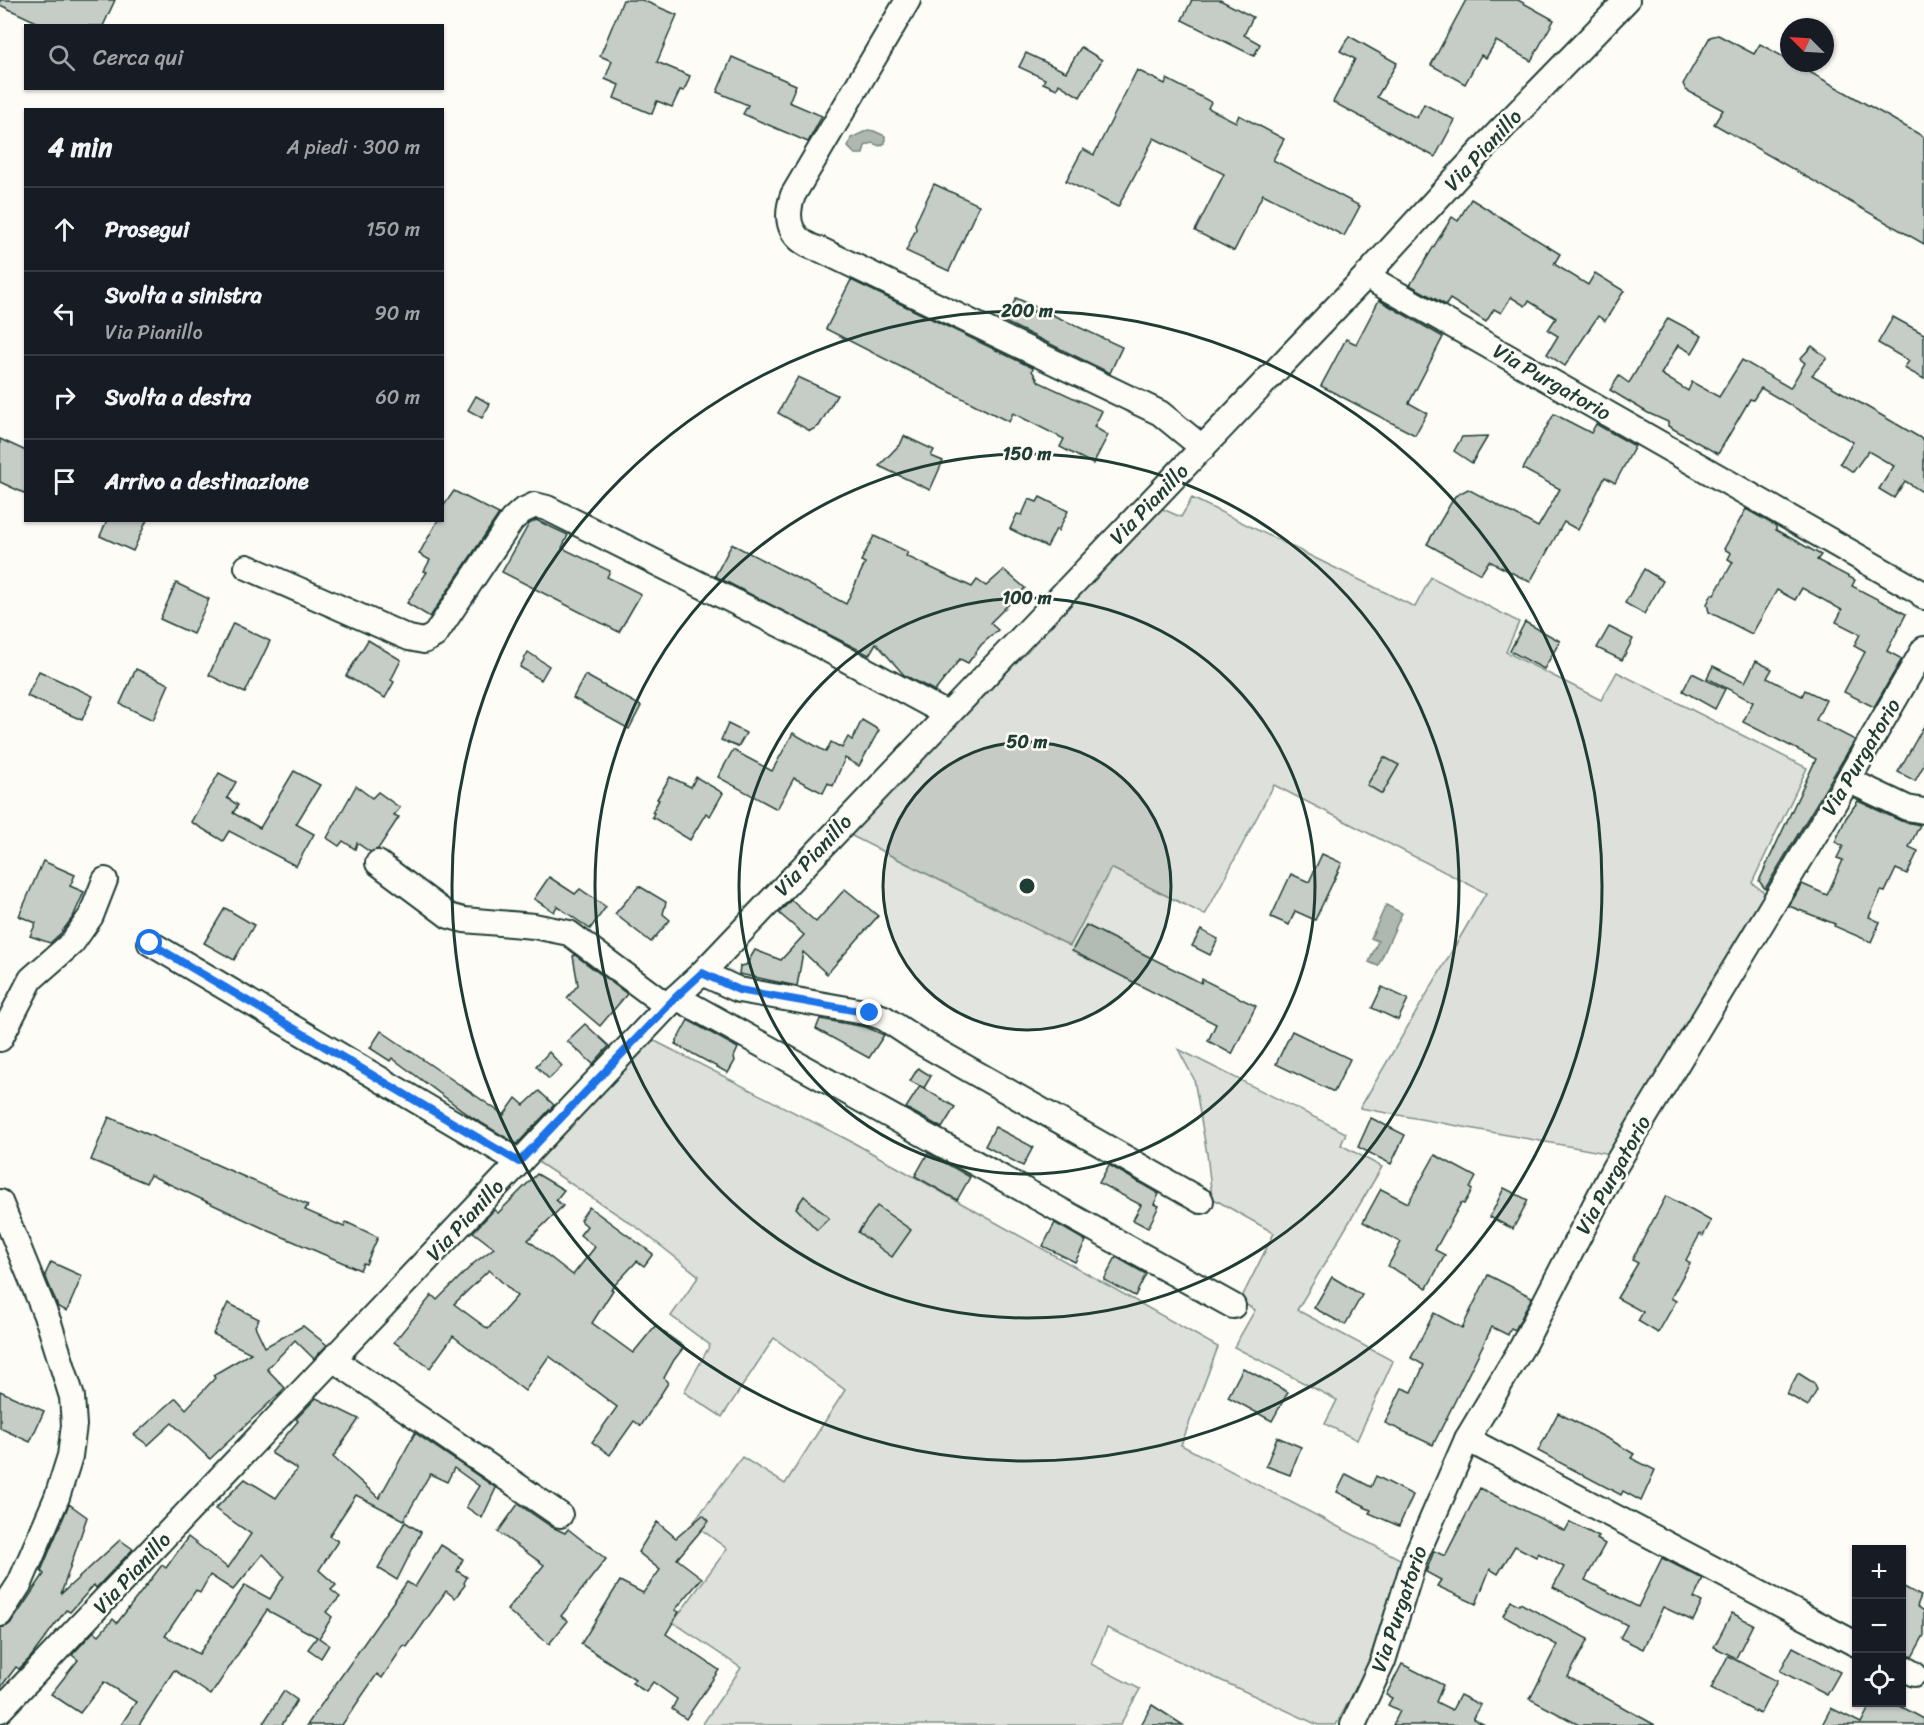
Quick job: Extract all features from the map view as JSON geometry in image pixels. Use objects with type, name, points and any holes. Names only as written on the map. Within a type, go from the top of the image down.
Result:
[{"type":"street","points":[[908,0],[793,195],[789,213],[792,230],[799,240],[809,247],[821,250],[1160,413],[1203,448]]},
{"type":"street","name":"Via Pianillo","points":[[0,1710],[671,1001],[702,973],[1366,276],[1490,141],[1627,0]]},
{"type":"street","name":"Via Purgatorio","points":[[1366,276],[1920,592],[1924,597]]},
{"type":"street","points":[[248,567],[380,626],[409,638],[424,641],[435,635],[512,520],[522,511],[535,505],[547,508],[799,634],[947,714]]},
{"type":"street","name":"Via Purgatorio","points":[[1353,1725],[1383,1661],[1415,1558],[1467,1439],[1522,1347],[1614,1168],[1848,780],[1924,649]]},
{"type":"street","points":[[1848,780],[1907,808],[1924,811]]},
{"type":"street","points":[[378,863],[449,916],[464,920],[534,926],[569,933],[671,1001],[1233,1306]]},
{"type":"street","points":[[0,1039],[31,979],[72,943],[91,916],[105,880]]},
{"type":"street","points":[[150,943],[519,1162]]},
{"type":"street","points":[[702,973],[739,990],[870,1013],[884,1018],[919,1041],[1201,1201]]},
{"type":"street","points":[[0,1203],[49,1323],[72,1397],[74,1425],[70,1456],[57,1497],[20,1583],[0,1614]]},
{"type":"street","points":[[333,1359],[560,1515]]},
{"type":"street","points":[[1467,1439],[1852,1641]]},
{"type":"shaded area","points":[[868,130],[885,136],[885,143],[880,146],[872,143],[865,146],[863,154],[855,154],[848,147],[851,138]]},
{"type":"shaded area","points":[[1192,498],[1415,607],[1431,577],[1519,622],[1506,652],[1601,700],[1617,672],[1807,768],[1752,883],[1768,895],[1611,1154],[1360,1108],[1486,893],[1274,785],[1205,915],[1111,868],[1070,946],[848,834],[1160,508],[1181,517]]},
{"type":"shaded area","points":[[1386,905],[1402,913],[1378,966],[1369,962],[1378,941],[1371,938]]},
{"type":"shaded area","points":[[651,1039],[854,1143],[1218,1347],[1181,1445],[1402,1560],[1367,1667],[1336,1725],[1318,1725],[1107,1628],[1091,1664],[1140,1689],[1120,1725],[702,1725],[741,1668],[673,1622],[727,1549],[693,1523],[742,1457],[785,1484],[845,1390],[774,1338],[722,1417],[684,1392],[710,1345],[671,1316],[699,1276],[638,1228],[535,1160]]},
{"type":"shaded area","points":[[1178,1049],[1346,1133],[1341,1145],[1382,1167],[1297,1310],[1393,1361],[1357,1440],[1325,1424],[1337,1400],[1234,1347],[1255,1310],[1240,1301],[1274,1233],[1212,1198],[1194,1079]]},
{"type":"building","points":[[0,0],[115,0],[104,24],[41,24],[0,5]]},
{"type":"building","points":[[623,0],[642,0],[677,15],[657,62],[690,76],[684,91],[680,90],[672,107],[657,101],[652,114],[614,98],[619,85],[605,79],[612,61],[600,56]]},
{"type":"building","points":[[1192,0],[1220,0],[1253,17],[1244,35],[1260,44],[1254,56],[1182,20]]},
{"type":"building","points":[[1466,0],[1518,0],[1554,20],[1531,61],[1496,41],[1486,58],[1481,55],[1465,84],[1431,65]]},
{"type":"building","points":[[1718,35],[1754,54],[1760,44],[1780,55],[1780,72],[1810,72],[1924,137],[1924,244],[1714,124],[1723,110],[1686,90],[1683,84],[1710,37]]},
{"type":"building","points":[[1349,36],[1397,63],[1377,97],[1417,118],[1424,104],[1455,120],[1435,157],[1333,102],[1355,59],[1340,51]]},
{"type":"building","points":[[1081,47],[1102,60],[1080,97],[1059,84],[1057,89],[1043,83],[1045,79],[1019,67],[1026,53],[1066,72]]},
{"type":"building","points":[[732,57],[796,85],[789,102],[822,116],[808,142],[743,114],[748,105],[717,92]]},
{"type":"building","points":[[1137,70],[1165,84],[1167,79],[1211,102],[1208,108],[1236,122],[1239,115],[1284,139],[1273,160],[1360,206],[1344,236],[1263,194],[1234,251],[1195,231],[1224,174],[1154,138],[1118,207],[1066,181],[1083,149],[1094,155]]},
{"type":"building","points":[[934,184],[979,205],[949,271],[906,251],[916,229],[915,224]]},
{"type":"building","points":[[1471,199],[1560,254],[1554,264],[1588,285],[1595,273],[1624,291],[1605,321],[1598,316],[1565,366],[1547,354],[1558,336],[1548,330],[1556,318],[1529,301],[1525,306],[1511,297],[1501,313],[1494,309],[1486,322],[1450,299],[1446,305],[1410,285],[1452,217],[1458,221]]},
{"type":"building","points":[[851,280],[1033,368],[1032,371],[1039,382],[1102,411],[1094,427],[1108,435],[1093,464],[1060,447],[1064,439],[1013,413],[1009,422],[826,329]]},
{"type":"building","points":[[1016,298],[1122,347],[1110,373],[1005,322]]},
{"type":"building","points":[[1379,300],[1443,337],[1409,403],[1427,413],[1415,435],[1321,386],[1346,339],[1356,344]]},
{"type":"building","points":[[1893,317],[1924,334],[1924,379],[1904,368],[1909,361],[1878,343]]},
{"type":"building","points":[[1668,318],[1702,336],[1692,353],[1678,345],[1661,374],[1688,391],[1692,382],[1719,397],[1742,360],[1790,388],[1805,363],[1800,359],[1812,346],[1827,358],[1812,375],[1924,440],[1924,493],[1905,481],[1894,498],[1879,489],[1894,466],[1868,451],[1853,472],[1840,463],[1853,442],[1761,388],[1753,400],[1750,399],[1718,454],[1668,426],[1668,422],[1610,390],[1619,376],[1629,383]]},
{"type":"building","points":[[798,377],[837,395],[819,426],[810,431],[778,413]]},
{"type":"building","points":[[476,396],[490,404],[482,418],[468,410]]},
{"type":"building","points":[[1554,414],[1591,433],[1596,424],[1635,446],[1615,483],[1605,477],[1578,530],[1564,522],[1530,582],[1489,561],[1481,574],[1427,544],[1455,496],[1468,489],[1538,527],[1560,489],[1523,469]]},
{"type":"building","points":[[904,436],[934,450],[931,456],[943,461],[930,490],[879,466],[901,443]]},
{"type":"building","points":[[1488,436],[1472,463],[1454,451],[1462,437]]},
{"type":"building","points":[[0,439],[24,450],[24,493],[0,482]]},
{"type":"building","points":[[454,491],[499,514],[430,617],[407,603],[427,572],[424,571],[430,560],[419,554],[437,522],[444,522],[444,505]]},
{"type":"building","points":[[1040,497],[1068,511],[1047,547],[1010,529],[1017,514],[1022,515],[1029,499],[1037,502]]},
{"type":"building","points":[[1746,509],[1776,526],[1776,530],[1821,555],[1817,560],[1855,580],[1852,586],[1906,614],[1887,651],[1902,659],[1874,707],[1844,692],[1865,652],[1854,646],[1860,634],[1836,622],[1842,610],[1802,588],[1795,600],[1777,590],[1752,634],[1709,612],[1707,604],[1733,562],[1728,559],[1731,553],[1724,549]]},
{"type":"building","points":[[536,520],[568,535],[562,548],[610,571],[607,577],[641,594],[619,632],[502,572],[529,524]]},
{"type":"building","points":[[106,522],[146,522],[133,551],[100,536]]},
{"type":"building","points":[[874,536],[908,552],[906,556],[972,587],[977,580],[986,586],[1004,570],[1025,588],[990,623],[998,630],[981,645],[968,663],[960,659],[935,691],[904,675],[876,643],[869,655],[715,576],[732,544],[846,604],[865,563],[861,561]]},
{"type":"building","points":[[1644,569],[1663,581],[1644,614],[1625,603]]},
{"type":"building","points":[[176,583],[209,599],[193,634],[160,619]]},
{"type":"building","points":[[1525,622],[1560,641],[1544,669],[1510,651]]},
{"type":"building","points":[[233,623],[270,641],[245,693],[209,675]]},
{"type":"building","points":[[1609,627],[1633,639],[1622,660],[1597,648]]},
{"type":"building","points":[[368,640],[401,660],[391,680],[394,682],[385,698],[346,676]]},
{"type":"building","points":[[528,652],[549,666],[541,680],[520,667]]},
{"type":"building","points":[[1756,661],[1772,669],[1767,678],[1802,696],[1805,690],[1826,700],[1816,720],[1855,740],[1765,889],[1759,881],[1816,759],[1743,722],[1753,702],[1707,678],[1713,666],[1745,682]]},
{"type":"building","points":[[136,669],[169,684],[153,720],[120,704]]},
{"type":"building","points":[[39,671],[93,696],[82,720],[27,696]]},
{"type":"building","points":[[1692,673],[1725,689],[1715,709],[1683,691]]},
{"type":"building","points":[[585,675],[641,706],[629,729],[573,698]]},
{"type":"building","points":[[862,720],[879,730],[859,766],[845,758],[833,786],[828,783],[823,793],[794,778],[777,809],[718,777],[733,750],[772,771],[793,733],[826,752],[831,742],[842,748],[848,737],[852,740]]},
{"type":"building","points":[[728,724],[746,733],[738,747],[721,740]]},
{"type":"building","points":[[1924,726],[1924,765],[1915,781],[1898,772]]},
{"type":"building","points":[[1384,757],[1399,765],[1382,794],[1367,785]]},
{"type":"building","points":[[294,771],[320,785],[296,824],[314,834],[296,866],[229,831],[223,841],[191,822],[219,773],[236,782],[227,798],[238,805],[233,813],[260,828]]},
{"type":"building","points":[[670,777],[691,787],[696,777],[723,793],[710,816],[706,813],[690,840],[652,817],[654,813],[652,812],[659,800],[657,799]]},
{"type":"building","points":[[356,786],[372,798],[378,792],[400,808],[394,815],[399,817],[378,849],[370,852],[357,843],[355,849],[343,841],[339,846],[327,838]]},
{"type":"building","points":[[1858,801],[1901,821],[1920,825],[1909,847],[1918,851],[1907,874],[1896,869],[1885,892],[1881,891],[1869,917],[1880,922],[1871,942],[1834,926],[1835,924],[1789,906],[1802,884],[1827,895],[1843,860],[1837,858],[1843,846],[1835,842],[1846,818]]},
{"type":"building","points":[[1322,854],[1342,863],[1315,920],[1295,911],[1289,925],[1271,917],[1291,874],[1309,882]]},
{"type":"building","points":[[43,861],[75,875],[70,886],[84,892],[73,917],[50,943],[30,936],[36,923],[19,916]]},
{"type":"building","points":[[549,877],[575,894],[580,889],[606,907],[590,929],[557,906],[554,912],[534,899]]},
{"type":"building","points":[[639,886],[666,902],[663,914],[670,920],[651,942],[615,914]]},
{"type":"building","points":[[845,889],[878,916],[827,974],[803,952],[797,986],[739,974],[740,966],[746,965],[755,950],[781,960],[804,935],[779,913],[791,900],[816,922]]},
{"type":"building","points":[[225,908],[254,925],[234,960],[204,943]]},
{"type":"building","points":[[1086,925],[1201,983],[1202,979],[1256,1006],[1232,1054],[1208,1041],[1216,1024],[1072,951]]},
{"type":"building","points":[[1201,930],[1218,939],[1210,955],[1192,946]]},
{"type":"building","points":[[575,955],[627,994],[600,1026],[567,998],[578,985],[573,956]]},
{"type":"building","points":[[1382,987],[1408,999],[1398,1020],[1372,1008]]},
{"type":"building","points":[[820,1019],[866,1027],[884,1035],[869,1058],[816,1029]]},
{"type":"building","points":[[688,1020],[738,1048],[734,1057],[735,1061],[728,1073],[675,1044]]},
{"type":"building","points":[[585,1024],[609,1046],[593,1064],[567,1041]]},
{"type":"building","points":[[381,1031],[504,1115],[516,1098],[524,1105],[539,1091],[554,1105],[517,1144],[473,1118],[392,1058],[390,1061],[370,1048]]},
{"type":"building","points":[[1292,1031],[1350,1059],[1334,1092],[1276,1064]]},
{"type":"building","points":[[549,1052],[562,1066],[549,1079],[536,1066]]},
{"type":"building","points":[[918,1068],[931,1076],[924,1088],[910,1081]]},
{"type":"building","points":[[920,1086],[955,1107],[942,1128],[906,1108]]},
{"type":"building","points":[[109,1117],[308,1205],[305,1210],[344,1227],[346,1222],[378,1237],[366,1264],[363,1263],[360,1270],[267,1230],[150,1175],[146,1183],[91,1160]]},
{"type":"building","points":[[1371,1118],[1405,1135],[1391,1164],[1358,1147]]},
{"type":"building","points":[[995,1127],[1033,1147],[1023,1166],[985,1146]]},
{"type":"building","points":[[928,1153],[970,1177],[957,1200],[915,1176]]},
{"type":"building","points":[[1435,1155],[1476,1177],[1470,1188],[1472,1190],[1464,1204],[1461,1203],[1435,1250],[1445,1255],[1427,1288],[1388,1266],[1401,1242],[1363,1222],[1381,1189],[1408,1203]]},
{"type":"building","points":[[1109,1165],[1159,1194],[1154,1204],[1159,1206],[1148,1228],[1133,1220],[1141,1205],[1099,1183]]},
{"type":"building","points":[[537,1174],[564,1190],[556,1200],[563,1206],[528,1240],[573,1275],[595,1247],[580,1235],[587,1226],[580,1220],[589,1207],[653,1254],[644,1266],[637,1261],[611,1289],[613,1290],[592,1323],[633,1353],[655,1326],[684,1347],[664,1378],[668,1383],[641,1426],[634,1421],[610,1455],[592,1442],[617,1407],[549,1356],[525,1391],[453,1336],[430,1368],[394,1342],[432,1295],[437,1300],[474,1263],[494,1248],[473,1232],[494,1210],[498,1213]],"holes":[[[489,1270],[517,1296],[488,1329],[454,1304]]]},
{"type":"building","points":[[1504,1188],[1528,1200],[1513,1229],[1490,1217]]},
{"type":"building","points":[[804,1196],[829,1218],[817,1230],[796,1208]]},
{"type":"building","points":[[1666,1196],[1711,1221],[1703,1236],[1700,1234],[1686,1260],[1690,1263],[1671,1298],[1676,1301],[1658,1333],[1638,1321],[1643,1312],[1617,1298],[1638,1263],[1632,1260]]},
{"type":"building","points":[[877,1206],[911,1230],[892,1257],[858,1232]]},
{"type":"building","points":[[1055,1223],[1086,1241],[1075,1262],[1043,1246]]},
{"type":"building","points":[[1116,1257],[1146,1274],[1135,1296],[1104,1280]]},
{"type":"building","points":[[51,1262],[82,1276],[67,1311],[58,1307],[45,1275]]},
{"type":"building","points":[[1488,1275],[1532,1297],[1515,1330],[1511,1328],[1508,1335],[1492,1327],[1433,1445],[1385,1423],[1402,1388],[1412,1392],[1424,1365],[1411,1358],[1434,1313],[1462,1328]]},
{"type":"building","points":[[1332,1277],[1362,1295],[1345,1325],[1314,1308]]},
{"type":"building","points":[[228,1303],[259,1319],[255,1326],[265,1347],[303,1326],[327,1345],[314,1359],[295,1340],[267,1369],[285,1388],[210,1459],[172,1423],[148,1445],[134,1435],[176,1398],[186,1409],[215,1378],[213,1375],[251,1353],[213,1334]]},
{"type":"building","points":[[1243,1368],[1288,1392],[1272,1421],[1228,1397]]},
{"type":"building","points":[[1798,1373],[1814,1383],[1817,1390],[1808,1406],[1787,1394]]},
{"type":"building","points":[[0,1391],[44,1411],[30,1442],[0,1428]]},
{"type":"building","points":[[316,1398],[359,1419],[333,1457],[379,1498],[415,1433],[496,1488],[482,1518],[466,1507],[479,1486],[454,1468],[447,1482],[430,1474],[404,1520],[356,1495],[329,1536],[338,1541],[319,1570],[336,1585],[331,1590],[340,1597],[326,1612],[332,1617],[319,1638],[329,1645],[321,1658],[308,1649],[317,1637],[267,1610],[211,1695],[174,1670],[139,1725],[121,1725],[136,1702],[104,1682],[80,1713],[51,1694],[78,1660],[72,1655],[94,1631],[99,1635],[113,1619],[117,1623],[162,1565],[166,1568],[188,1537],[228,1568],[251,1534],[215,1509],[245,1479],[276,1498],[297,1469],[271,1453],[298,1421],[296,1419]],"holes":[[[263,1554],[284,1576],[270,1599],[245,1585],[199,1654],[165,1636],[196,1590],[200,1593],[210,1575],[233,1590]]]},
{"type":"building","points":[[1558,1413],[1614,1442],[1634,1454],[1631,1458],[1655,1470],[1641,1501],[1623,1491],[1621,1495],[1538,1451]]},
{"type":"building","points":[[1277,1437],[1301,1447],[1290,1475],[1266,1466]]},
{"type":"building","points":[[1346,1474],[1371,1487],[1376,1476],[1413,1495],[1399,1526],[1369,1513],[1371,1510],[1365,1506],[1337,1492]]},
{"type":"building","points":[[1480,1488],[1565,1531],[1570,1522],[1599,1537],[1597,1539],[1605,1544],[1585,1580],[1638,1607],[1662,1558],[1703,1579],[1694,1598],[1702,1602],[1693,1621],[1663,1607],[1643,1649],[1620,1638],[1627,1625],[1553,1587],[1564,1567],[1538,1553],[1536,1557],[1515,1546],[1498,1574],[1490,1569],[1476,1604],[1437,1586],[1441,1580],[1426,1572],[1434,1551],[1445,1556]]},
{"type":"building","points":[[69,1504],[87,1517],[61,1594],[120,1540],[133,1549],[96,1588],[94,1585],[70,1612],[66,1610],[30,1658],[19,1669],[16,1667],[0,1688],[0,1628],[12,1622],[44,1574],[41,1571]]},
{"type":"building","points":[[518,1504],[552,1527],[565,1533],[568,1529],[606,1559],[561,1616],[568,1621],[549,1644],[507,1610],[544,1565],[498,1532]]},
{"type":"building","points":[[703,1515],[709,1521],[677,1559],[702,1578],[675,1610],[679,1612],[666,1634],[719,1670],[686,1719],[672,1709],[677,1699],[653,1682],[646,1692],[632,1683],[635,1679],[581,1644],[620,1581],[643,1593],[660,1570],[638,1552],[657,1522],[676,1538]]},
{"type":"building","points":[[405,1522],[421,1532],[397,1580],[378,1568]]},
{"type":"building","points":[[441,1545],[463,1559],[457,1571],[467,1577],[465,1585],[455,1598],[446,1591],[407,1647],[404,1645],[382,1678],[377,1674],[342,1725],[307,1725],[407,1582],[415,1587]]},
{"type":"building","points":[[1906,1588],[1921,1596],[1917,1606],[1924,1611],[1924,1635],[1912,1657],[1906,1655]]},
{"type":"building","points":[[1511,1601],[1519,1605],[1520,1603],[1588,1639],[1568,1677],[1655,1725],[1579,1725],[1530,1699],[1557,1645],[1503,1616]]},
{"type":"building","points":[[1732,1613],[1753,1624],[1736,1658],[1714,1647]]},
{"type":"building","points":[[1793,1647],[1840,1672],[1827,1695],[1780,1671]]},
{"type":"building","points":[[1728,1656],[1777,1681],[1760,1714],[1711,1689]]},
{"type":"building","points":[[1402,1664],[1443,1685],[1436,1702],[1452,1710],[1460,1695],[1481,1705],[1473,1719],[1485,1725],[1393,1725],[1400,1711],[1388,1705],[1392,1698],[1386,1695]]},
{"type":"building","points":[[284,1691],[297,1700],[282,1725],[262,1725]]},
{"type":"building","points":[[1152,1705],[1183,1725],[1141,1725]]},
{"type":"building","points":[[1869,1707],[1902,1707],[1924,1719],[1924,1725],[1822,1725],[1831,1708],[1861,1723]]},
{"type":"route","points":[[150,943],[519,1162],[676,997],[702,973],[739,990],[870,1013]]}]
